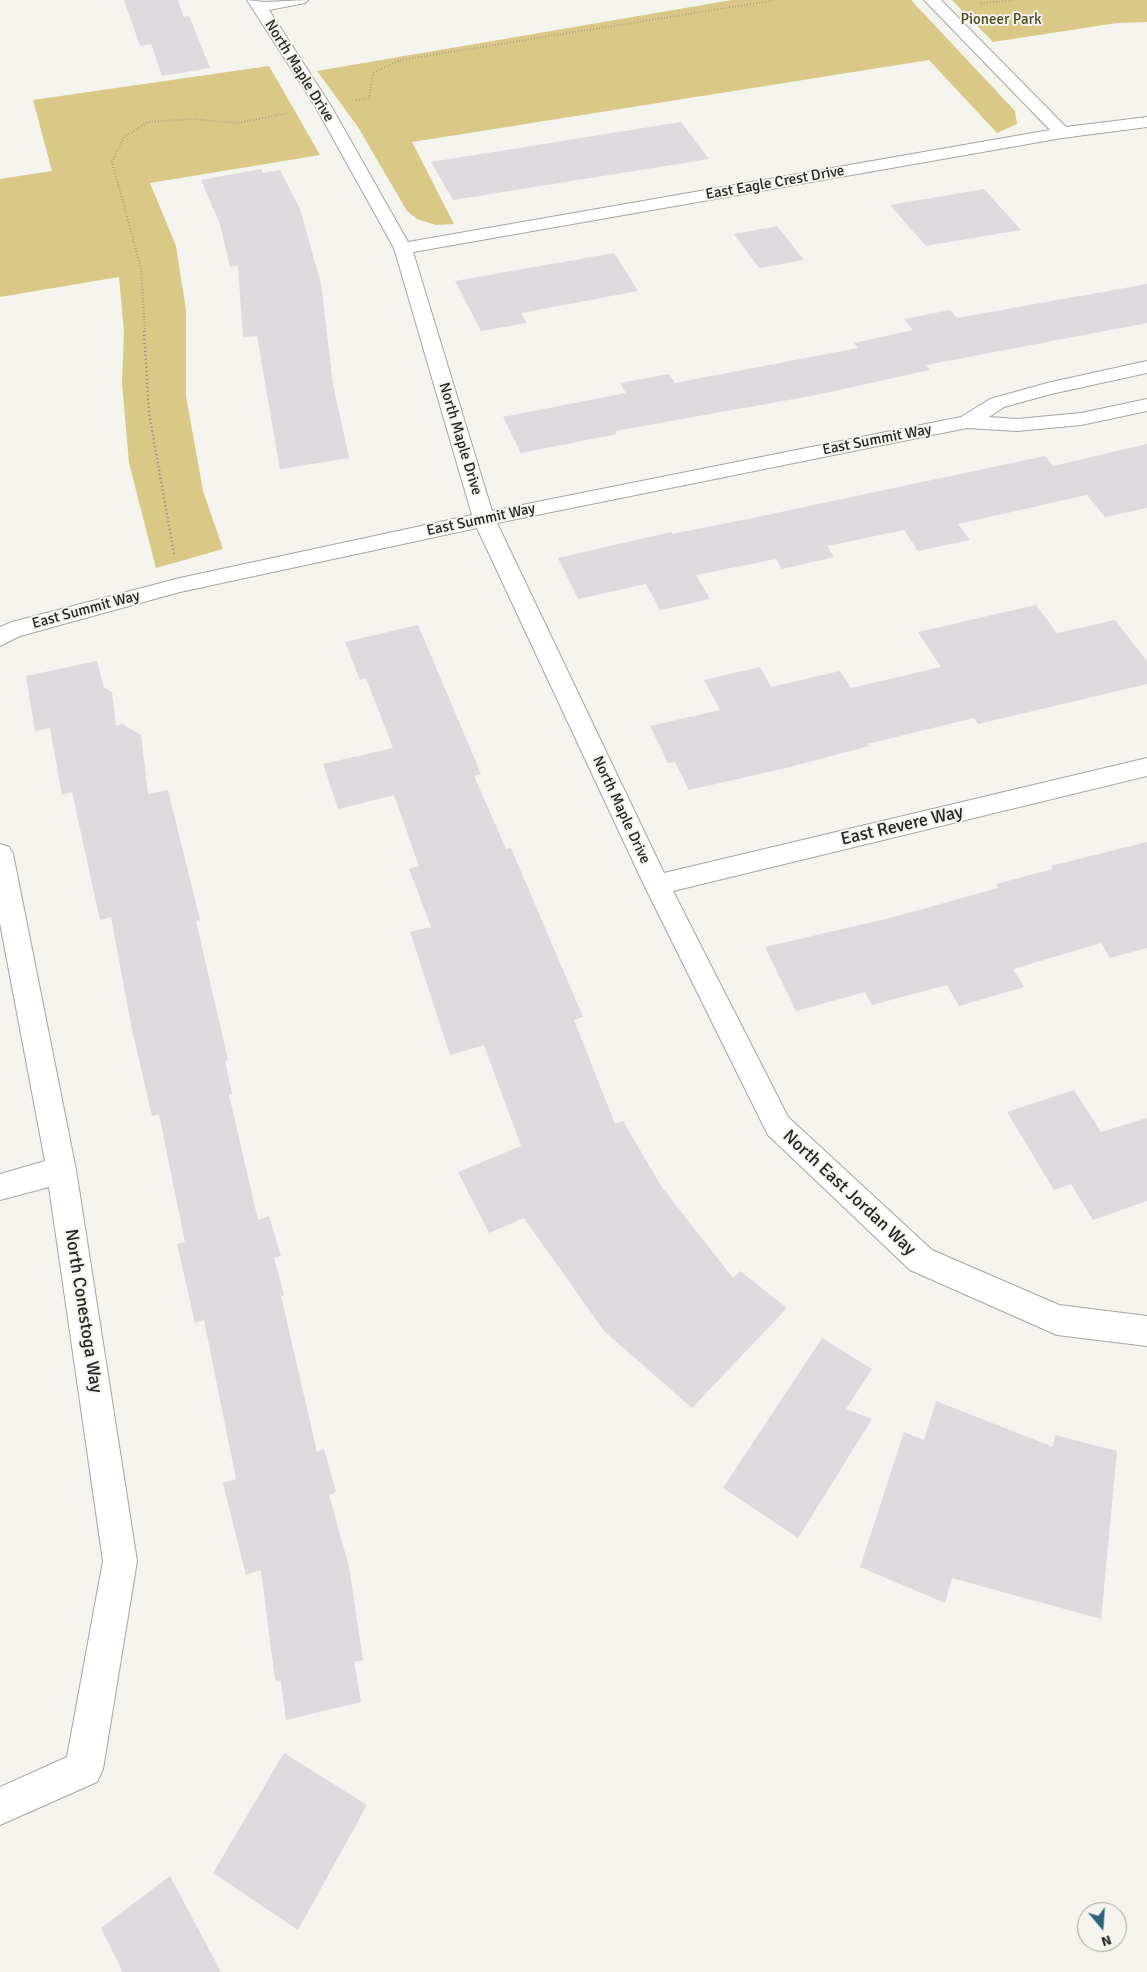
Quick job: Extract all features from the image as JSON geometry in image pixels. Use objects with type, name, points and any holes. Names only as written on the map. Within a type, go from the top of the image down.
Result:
[{"type":"street","points":[[257,3],[300,0]]},
{"type":"street","points":[[932,0],[1062,133]]},
{"type":"street","name":"North Maple Drive","points":[[257,3],[323,106],[403,248],[484,519],[657,885]]},
{"type":"street","name":"East Eagle Crest Drive","points":[[403,248],[1062,133],[1147,122]]},
{"type":"street","name":"East Summit Way","points":[[967,422],[997,403],[1047,389],[1147,367]]},
{"type":"street","name":"East Summit Way","points":[[0,638],[12,630],[180,585],[484,519],[967,422],[1017,425],[1082,419],[1147,405]]},
{"type":"street","name":"East Revere Way","points":[[657,885],[1147,767]]},
{"type":"street","name":"North Conestoga Way","points":[[0,854],[62,1170],[120,1561],[84,1769],[0,1806]]},
{"type":"street","name":"North East Jordan Way","points":[[657,885],[778,1126],[921,1260],[1056,1320],[1147,1331]]},
{"type":"street","points":[[0,1187],[62,1170]]},
{"type":"path","points":[[349,102],[369,98],[373,73],[400,60],[776,0]]},
{"type":"path","points":[[980,3],[1016,0]]},
{"type":"path","points":[[174,554],[149,413],[142,268],[112,162],[124,137],[148,122],[192,119],[238,123],[286,113]]},
{"type":"green space","points":[[732,0],[911,0],[1015,111],[1017,124],[997,133],[929,60],[412,142],[454,224],[436,225],[417,219],[407,211],[358,127],[317,71]]},
{"type":"green space","name":"Pioneer Park","points":[[952,0],[1147,0],[1147,22],[1117,23],[993,42]]},
{"type":"green space","points":[[269,66],[320,155],[150,183],[176,246],[186,310],[186,396],[203,491],[223,549],[156,568],[129,463],[122,383],[124,332],[119,277],[0,297],[0,179],[52,171],[33,100]]},
{"type":"building","points":[[124,0],[178,0],[184,17],[189,16],[210,68],[162,76],[151,44],[140,46]]},
{"type":"building","points":[[681,122],[709,159],[453,200],[431,162]]},
{"type":"building","points":[[261,169],[263,173],[280,170],[300,209],[321,284],[333,385],[349,458],[280,469],[257,336],[243,337],[238,266],[230,267],[220,224],[201,180]]},
{"type":"building","points":[[984,189],[1021,230],[926,246],[890,205]]},
{"type":"building","points":[[777,226],[804,260],[759,268],[734,234]]},
{"type":"building","points":[[614,253],[638,291],[521,313],[527,323],[481,331],[455,281]]},
{"type":"building","points":[[1147,284],[1147,323],[926,365],[930,370],[816,395],[615,431],[617,434],[521,453],[503,417],[626,393],[620,383],[669,374],[675,383],[858,348],[854,343],[913,330],[904,319],[950,310],[957,318]]},
{"type":"building","points":[[1147,444],[1147,508],[1105,517],[1087,495],[958,524],[970,540],[918,551],[904,530],[827,546],[834,557],[782,569],[776,559],[696,575],[710,599],[660,610],[646,584],[578,599],[558,558],[671,532],[672,534],[743,520],[1045,456],[1053,466]]},
{"type":"building","points":[[1036,605],[1057,633],[1115,620],[1147,661],[1147,684],[978,724],[974,718],[867,744],[869,746],[786,768],[689,790],[675,762],[668,763],[650,726],[720,710],[704,680],[760,667],[771,687],[840,671],[851,688],[941,667],[918,632]]},
{"type":"building","points":[[418,625],[481,774],[474,776],[506,849],[511,848],[583,1017],[574,1020],[615,1124],[623,1121],[661,1186],[733,1278],[740,1271],[787,1308],[692,1408],[604,1331],[524,1218],[489,1233],[458,1172],[521,1146],[484,1045],[450,1055],[410,932],[431,927],[409,869],[419,866],[394,795],[338,809],[323,764],[393,748],[366,678],[360,680],[345,642]]},
{"type":"building","points":[[97,661],[104,688],[112,692],[116,726],[122,724],[141,735],[148,794],[168,790],[200,920],[196,921],[228,1060],[225,1061],[232,1094],[229,1095],[258,1220],[269,1216],[281,1256],[274,1258],[284,1295],[281,1296],[317,1452],[324,1449],[336,1492],[329,1495],[349,1567],[363,1660],[354,1662],[361,1702],[286,1720],[281,1681],[275,1680],[261,1570],[246,1575],[223,1483],[236,1479],[204,1320],[195,1323],[177,1244],[185,1242],[159,1114],[152,1116],[131,1025],[111,917],[100,920],[72,792],[62,795],[50,728],[35,731],[26,676]]},
{"type":"building","points":[[1147,842],[1147,948],[1110,958],[1101,943],[1013,969],[1024,987],[959,1006],[947,985],[872,1005],[865,992],[796,1011],[765,947],[894,917],[998,888],[996,884],[1053,869],[1051,866]]},
{"type":"building","points":[[1074,1090],[1101,1132],[1147,1118],[1147,1201],[1093,1220],[1071,1184],[1054,1190],[1007,1112]]},
{"type":"building","points":[[822,1338],[872,1369],[846,1409],[872,1419],[798,1538],[723,1488]]},
{"type":"building","points":[[936,1401],[1053,1447],[1055,1435],[1117,1451],[1101,1619],[952,1578],[945,1603],[860,1567],[904,1432],[924,1440]]},
{"type":"building","points":[[284,1753],[367,1805],[298,1930],[213,1873]]},
{"type":"building","points":[[170,1876],[221,1972],[123,1972],[101,1928]]}]
